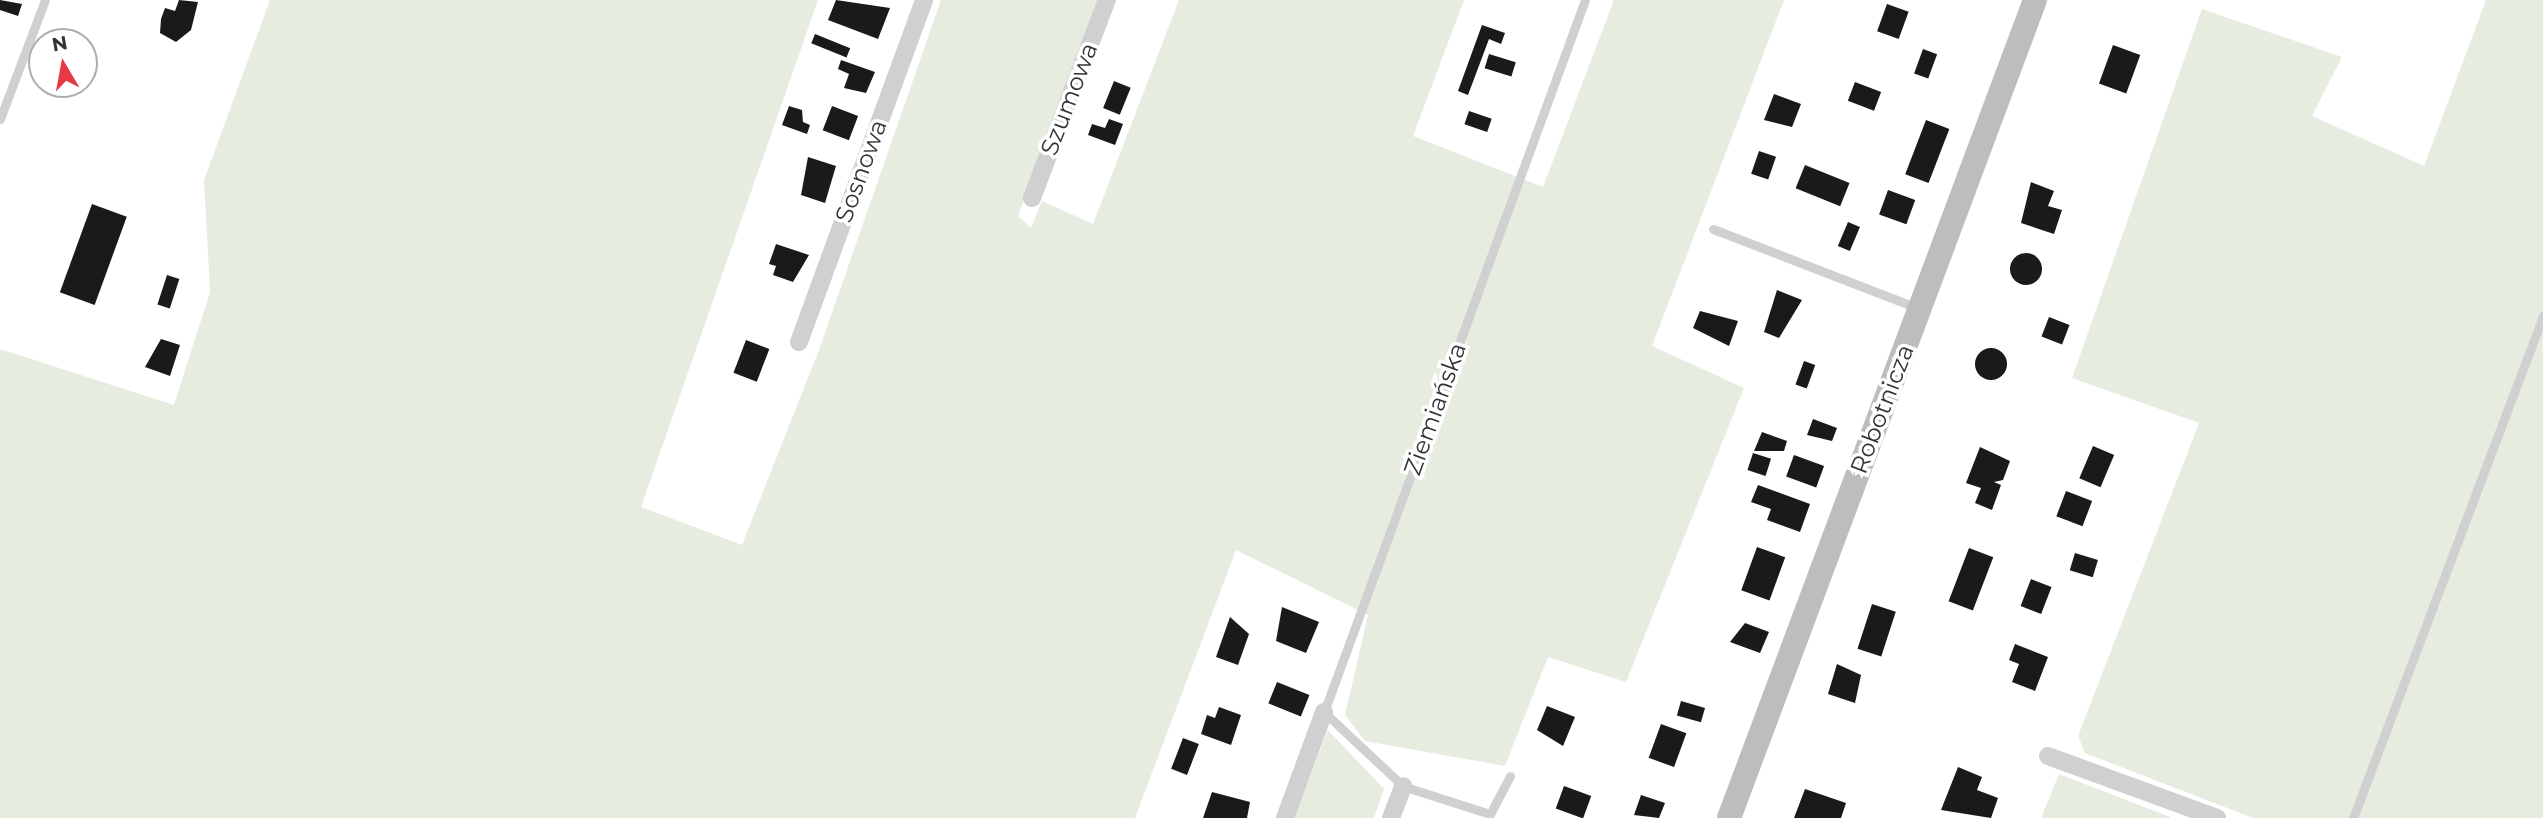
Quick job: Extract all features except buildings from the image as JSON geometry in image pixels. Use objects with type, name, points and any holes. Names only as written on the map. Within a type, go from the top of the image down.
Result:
[{"type":"street","name":"Sosnowa","points":[[799,342],[924,0]]},
{"type":"street","name":"Szumowa","points":[[1031,198],[1107,0]]},
{"type":"street","name":"Robotnicza","points":[[1729,818],[2035,0]]},
{"type":"street","name":"Ziemiańska","points":[[1285,818],[1324,712]]},
{"type":"street","points":[[2048,756],[2217,818]]},
{"type":"street","points":[[1391,818],[1403,786]]},
{"type":"lane","points":[[0,119],[46,0]]},
{"type":"lane","name":"Ziemiańska","points":[[1324,712],[1585,0]]},
{"type":"lane","points":[[1713,229],[1920,309]]},
{"type":"lane","points":[[2353,818],[2543,316]]},
{"type":"lane","points":[[1324,712],[1403,786],[1490,814],[1510,776]]},
{"type":"shaded area","points":[[270,0],[818,0],[641,507],[742,545],[819,350],[941,0],[1099,0],[1018,216],[1031,228],[1042,201],[1093,224],[1179,0],[1464,0],[1413,136],[1543,187],[1614,0],[1784,0],[1652,346],[1744,388],[1626,682],[1548,657],[1505,766],[1365,741],[1345,715],[1368,615],[1236,550],[1135,818],[0,818],[0,349],[174,405],[210,292],[204,180]]},
{"type":"shaded area","points":[[2486,0],[2543,0],[2543,818],[2253,818],[2085,753],[2078,736],[2199,423],[2072,378],[2202,9],[2342,57],[2312,116],[2424,166]]},
{"type":"shaded area","points":[[1328,730],[1384,789],[1374,818],[1294,818]]},
{"type":"shaded area","points":[[2059,774],[2170,817],[2170,818],[2041,818]]}]
